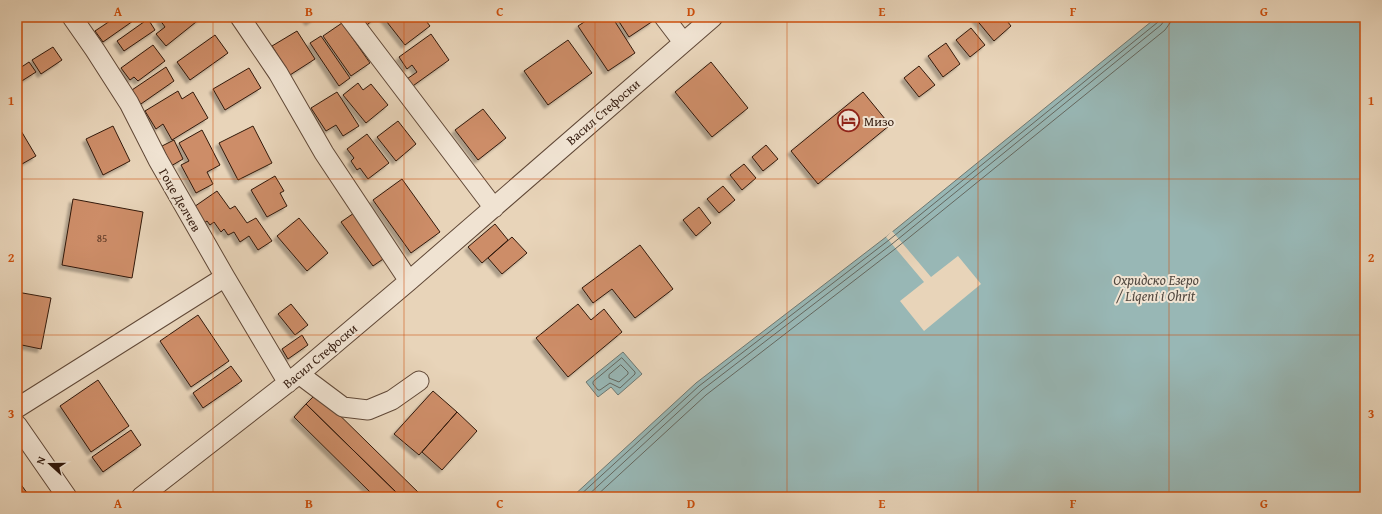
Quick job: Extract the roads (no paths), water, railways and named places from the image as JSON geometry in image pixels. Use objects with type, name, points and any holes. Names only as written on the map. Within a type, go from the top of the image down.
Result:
[{"type":"street","name":"Гоце Делчев","points":[[72,17],[129,103],[158,160],[225,277],[294,379]]},
{"type":"street","points":[[240,17],[278,73],[324,153],[409,281]]},
{"type":"street","points":[[349,17],[494,208]]},
{"type":"street","points":[[664,17],[683,42]]},
{"type":"street","name":"Васил Стефоски","points":[[141,497],[294,379],[494,208],[713,17]]},
{"type":"street","points":[[17,408],[225,277]]},
{"type":"street","points":[[294,379],[342,407],[368,410],[392,400],[419,381]]},
{"type":"street","points":[[17,425],[66,497]]},
{"type":"water","name":"Охридско Езеро / Liqeni i Ohrit","points":[[1157,17],[1365,17],[1365,497],[572,497],[696,383],[886,237]]},
{"type":"water","points":[[623,352],[642,374],[618,395],[611,387],[598,397],[586,382]]},
{"type":"place","name":"Мизо","points":[[848,121]]}]
